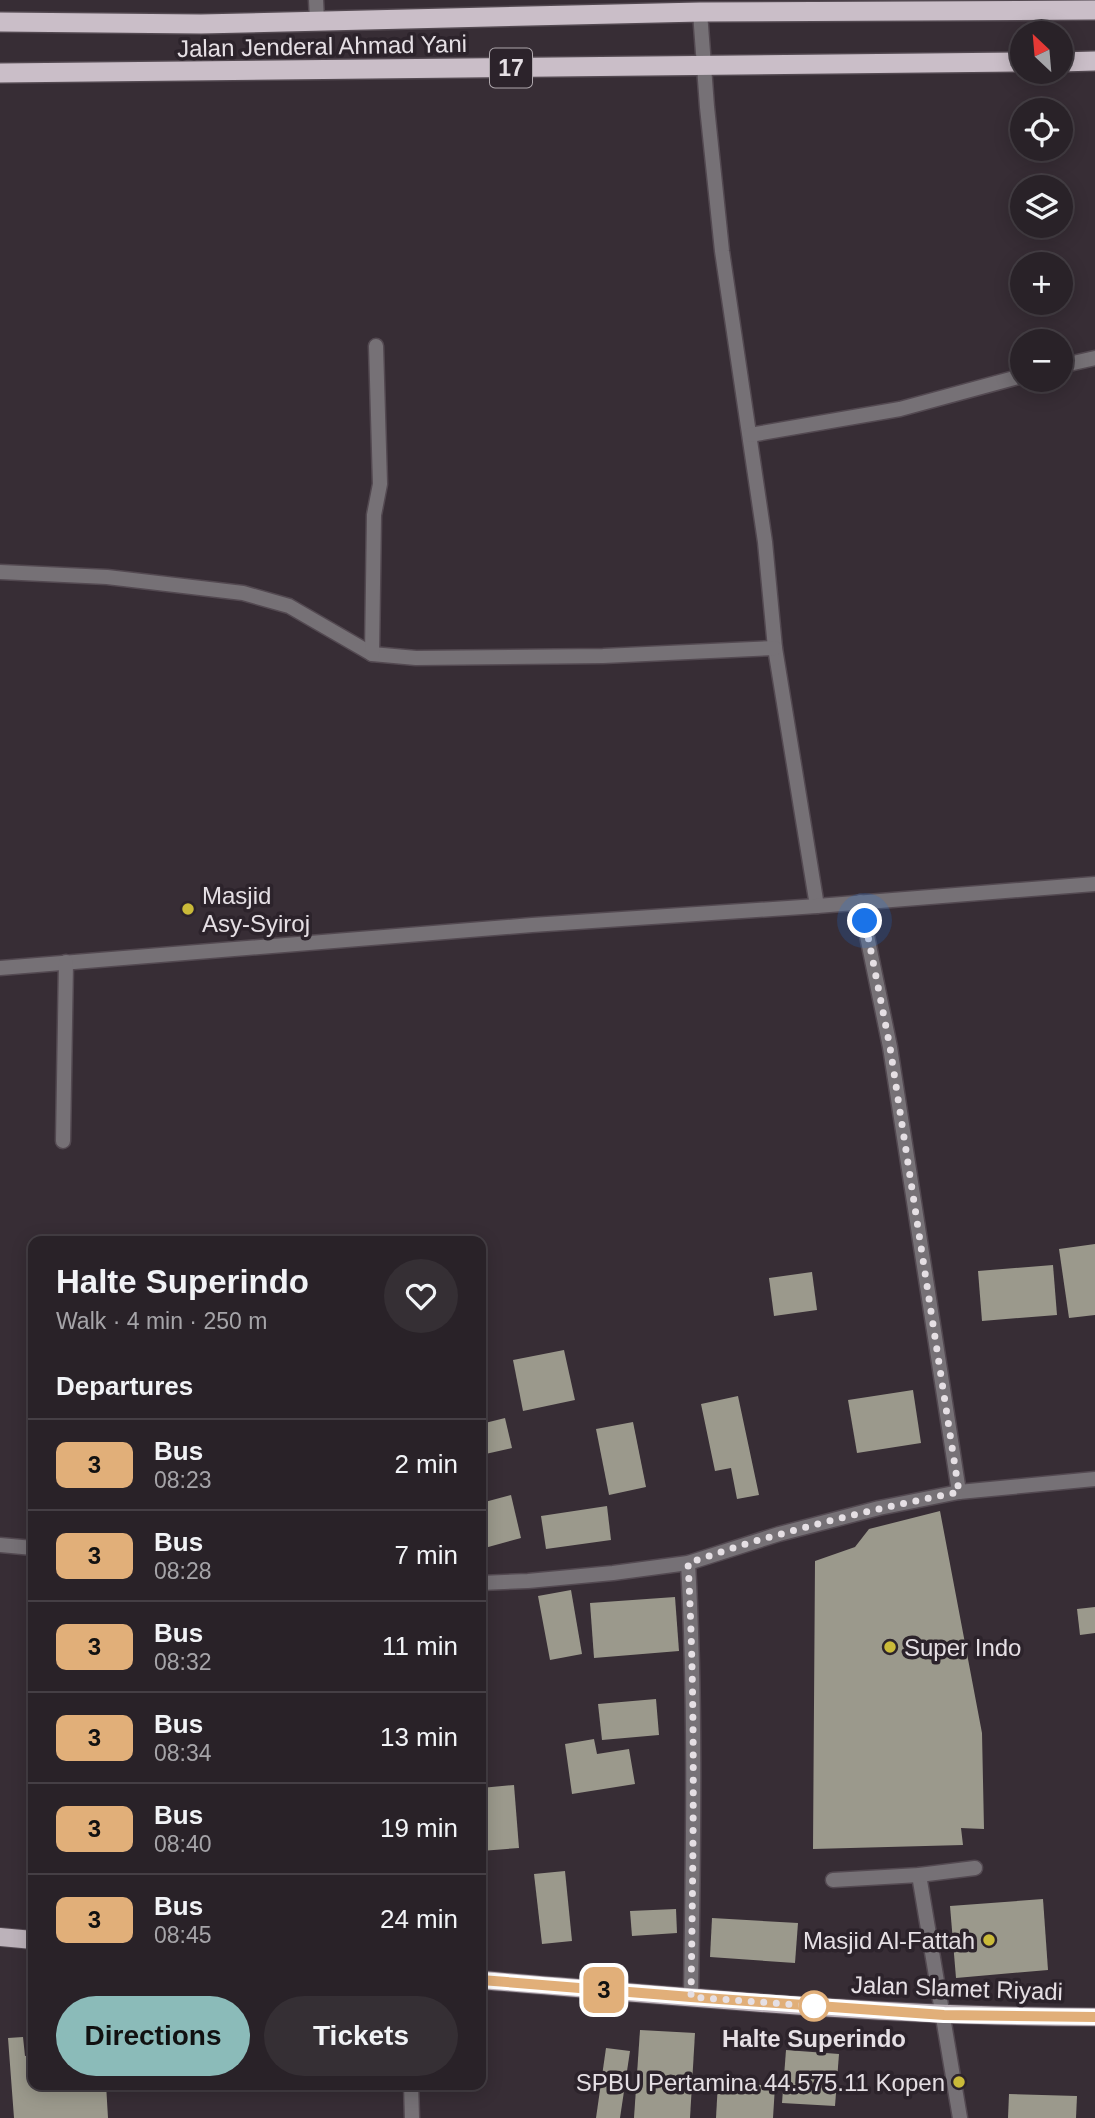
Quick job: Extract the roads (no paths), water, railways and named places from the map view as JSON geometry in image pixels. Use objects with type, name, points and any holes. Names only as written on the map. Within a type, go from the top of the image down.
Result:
[{"type":"highway","name":"Jalan Jenderal Ahmad Yani","points":[[0,22],[201,24],[701,12],[1095,10]]},
{"type":"highway","points":[[1073,62],[1095,61]]},
{"type":"highway","name":"Jalan Jenderal Ahmad Yani","points":[[0,73],[1010,62]]},
{"type":"main road","points":[[0,1937],[28,1940]]},
{"type":"main road","name":"Jalan Slamet Riyadi","points":[[486,1980],[944,2015],[1095,2017]]},
{"type":"street","points":[[316,0],[317,20]]},
{"type":"street","points":[[701,12],[706,107],[722,251],[765,542],[775,648],[817,906]]},
{"type":"street","points":[[372,654],[374,515],[380,484],[376,346]]},
{"type":"street","points":[[1073,363],[1095,358]]},
{"type":"street","points":[[750,435],[900,409],[1010,379]]},
{"type":"street","points":[[0,572],[107,577],[243,593],[289,606],[372,654],[416,658],[603,656],[775,648]]},
{"type":"street","points":[[0,968],[532,925],[1095,884]]},
{"type":"street","points":[[860,902],[890,1047],[959,1492]]},
{"type":"street","points":[[63,1140],[66,962]]},
{"type":"street","points":[[486,1583],[613,1573],[688,1563],[791,1531],[879,1508],[959,1492],[1095,1479]]},
{"type":"street","points":[[0,1545],[28,1548]]},
{"type":"street","points":[[688,1563],[693,1658],[694,1761],[691,1997]]},
{"type":"street","points":[[832,1880],[919,1875],[975,1868]]},
{"type":"street","points":[[919,1875],[960,2118]]},
{"type":"street","points":[[411,2090],[412,2118]]},
{"type":"place","name":"Masjid Asy-Syiroj","points":[[188,909]]},
{"type":"place","name":"Super Indo","points":[[890,1647]]},
{"type":"place","name":"Masjid Al-Fattah","points":[[989,1940]]},
{"type":"place","name":"Halte Superindo","points":[[814,2006]]},
{"type":"place","name":"SPBU Pertamina 44.575.11 Kopen","points":[[959,2082]]}]
